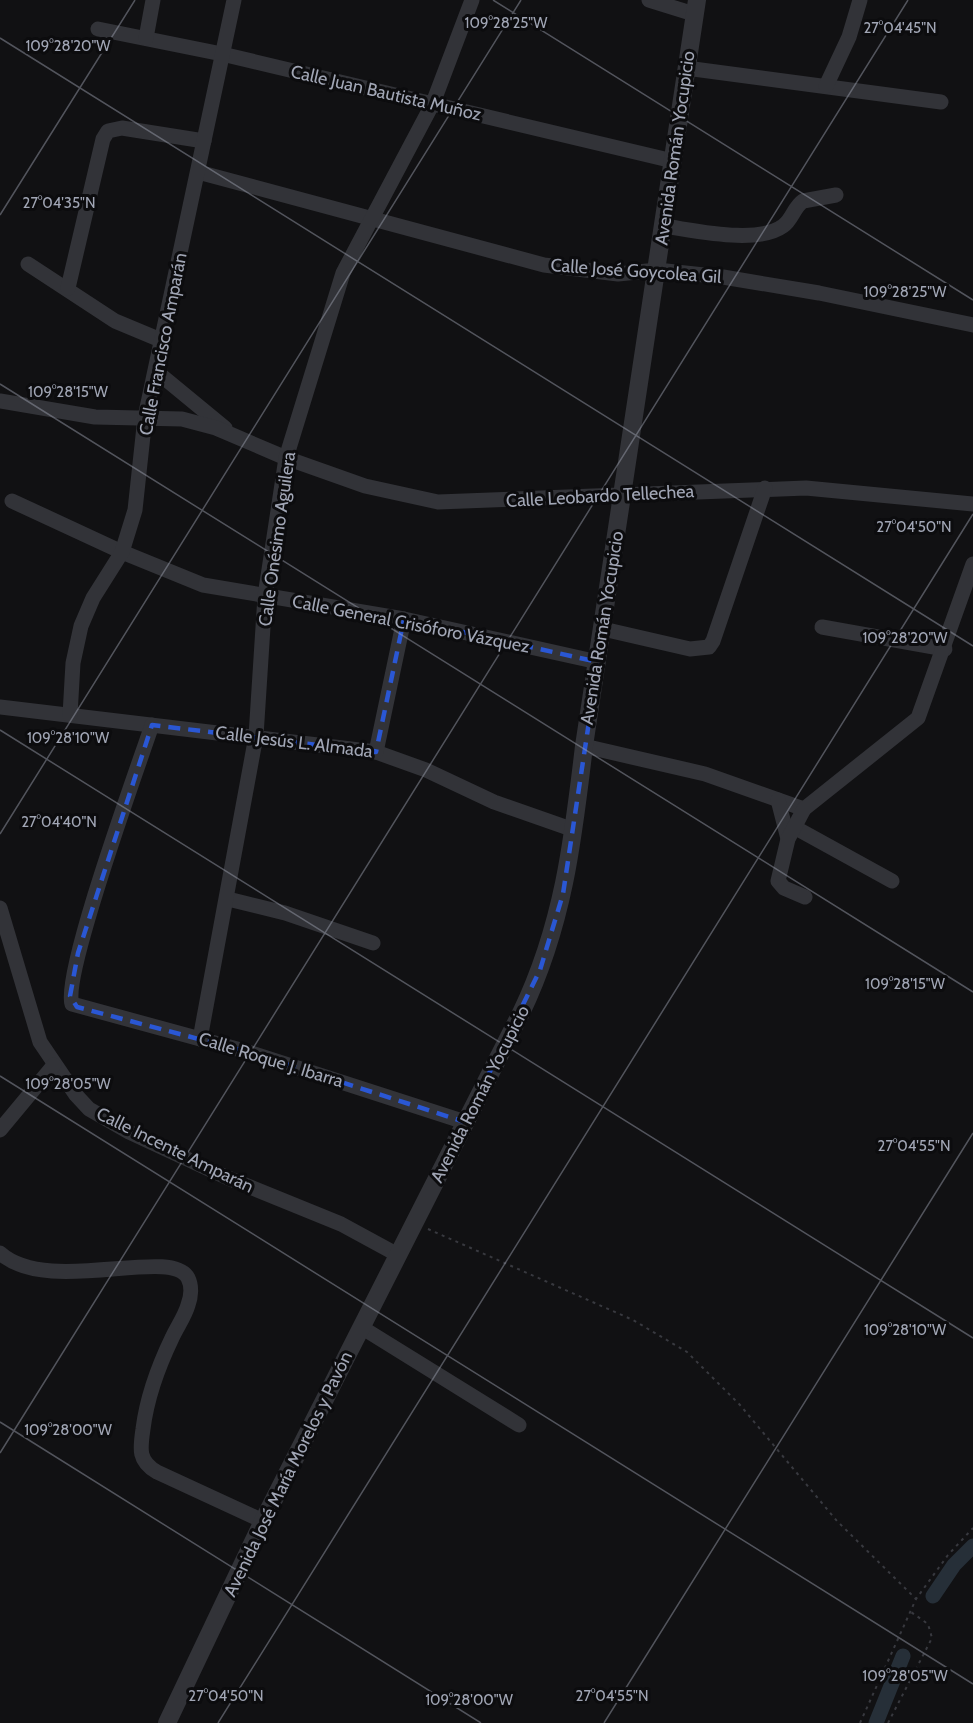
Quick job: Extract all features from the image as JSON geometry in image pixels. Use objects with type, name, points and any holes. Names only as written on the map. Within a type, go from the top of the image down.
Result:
[{"type":"street","points":[[146,38],[153,0]]},
{"type":"street","name":"Calle Francisco Amparán","points":[[70,715],[73,663],[81,626],[93,597],[122,552],[139,491],[145,417],[157,372],[234,0]]},
{"type":"street","name":"Calle Onésimo Aguilera","points":[[200,1039],[228,899],[256,736],[265,596],[286,458],[343,273],[433,103],[472,0]]},
{"type":"street","points":[[649,0],[696,7]]},
{"type":"street","points":[[826,86],[849,37],[860,0]]},
{"type":"street","name":"Avenida Román Yocupicio","points":[[413,1225],[521,1013],[544,959],[563,894],[696,7]]},
{"type":"street","name":"Calle Juan Bautista Muñoz","points":[[98,29],[222,54],[673,161]]},
{"type":"street","points":[[686,68],[941,102]]},
{"type":"street","points":[[68,288],[81,226],[103,140],[108,131],[122,129],[204,141]]},
{"type":"street","name":"Calle José Goycolea Gil","points":[[198,172],[270,189],[370,220],[544,265],[618,273],[657,270],[819,293],[973,325]]},
{"type":"street","points":[[663,226],[758,235],[782,227],[803,201],[836,195]]},
{"type":"street","points":[[28,264],[68,288],[115,321],[163,341]]},
{"type":"street","name":"Calle Leobardo Tellechea","points":[[157,372],[237,437]]},
{"type":"street","name":"Calle Leobardo Tellechea","points":[[0,401],[87,416],[182,419],[386,492],[438,502],[523,501],[765,488],[842,490],[973,504]]},
{"type":"street","points":[[603,630],[690,649],[709,647],[765,488]]},
{"type":"street","name":"Calle General Crisóforo Vázquez","points":[[12,501],[122,552],[203,585],[404,619],[598,662]]},
{"type":"street","points":[[804,897],[784,888],[778,881],[791,833],[804,808],[918,718],[945,649],[973,564]]},
{"type":"street","points":[[376,752],[404,619]]},
{"type":"street","points":[[822,627],[945,649]]},
{"type":"street","name":"Calle Jesús L. Almada","points":[[0,707],[376,752],[426,770],[494,802],[574,830]]},
{"type":"street","name":"Calle Roque J. Ibarra","points":[[152,724],[78,953],[70,996],[74,1006],[200,1039],[465,1122]]},
{"type":"street","points":[[584,746],[705,774],[804,808]]},
{"type":"street","points":[[778,800],[791,833],[892,881]]},
{"type":"street","points":[[228,899],[285,913],[373,943]]},
{"type":"street","name":"Calle Incente Amparán","points":[[0,908],[40,1042],[76,1095],[102,1117],[228,1178],[341,1224],[400,1252]]},
{"type":"street","points":[[0,1130],[54,1065]]},
{"type":"street","name":"Avenida José María Morelos y Pavón","points":[[167,1723],[263,1521],[413,1225]]},
{"type":"street","points":[[0,1253],[35,1271],[90,1272],[166,1266],[183,1271],[189,1279],[189,1299],[148,1399],[141,1447],[142,1459],[147,1466],[157,1472],[263,1521]]},
{"type":"street","points":[[361,1327],[519,1425]]},
{"type":"path","points":[[413,1225],[633,1320],[687,1352],[740,1406],[837,1521],[916,1599]]},
{"type":"path","points":[[860,1723],[916,1599],[948,1555],[973,1528]]},
{"type":"path","points":[[888,1723],[932,1638],[928,1623],[910,1611]]},
{"type":"highlighted area","points":[[404,619],[598,662],[563,894],[540,970],[465,1122],[248,1052],[77,1007],[70,996],[78,953],[152,725],[376,752]]},
{"type":"waterway","points":[[933,1596],[954,1565],[973,1546]]},
{"type":"waterway","points":[[876,1723],[903,1656]]}]
